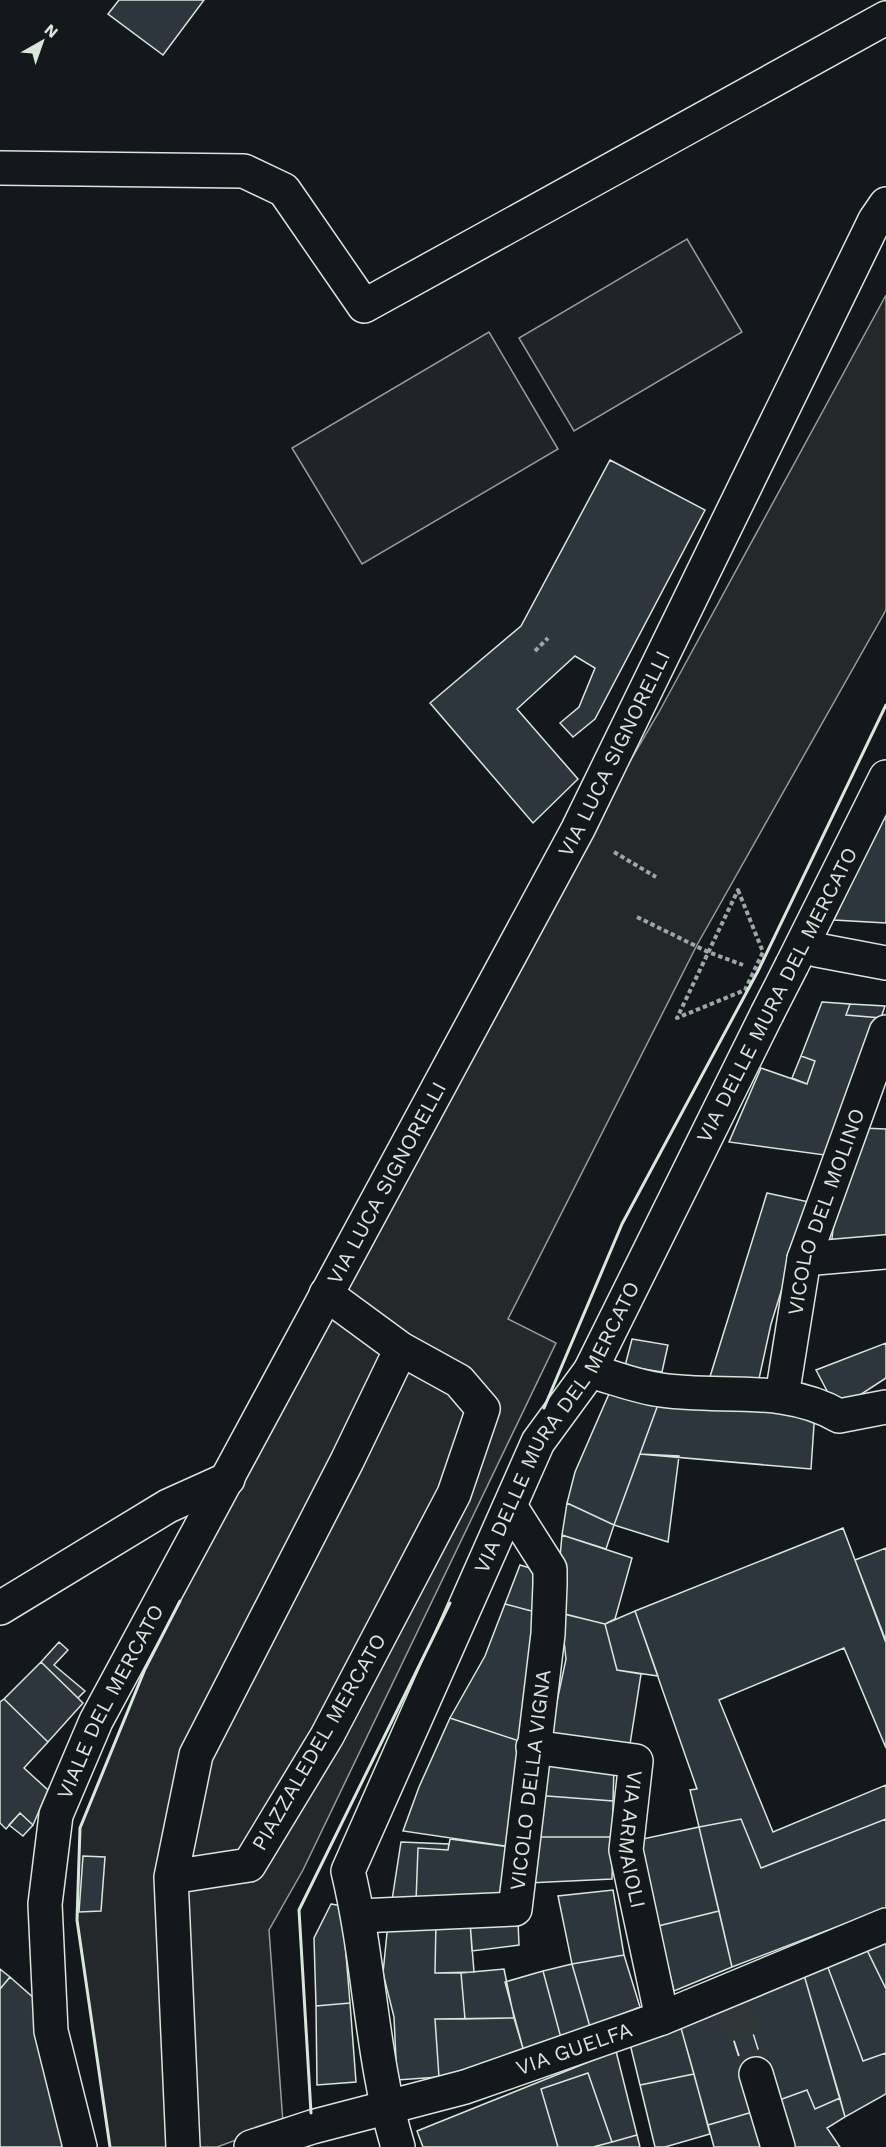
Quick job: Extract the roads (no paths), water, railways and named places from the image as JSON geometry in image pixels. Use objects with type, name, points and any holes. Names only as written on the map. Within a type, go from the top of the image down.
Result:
[{"type":"street","points":[[0,168],[244,171],[284,190],[364,306],[886,18]]},
{"type":"street","name":"VIA LUCA SIGNORELLI","points":[[326,1294],[578,829],[870,231],[886,204]]},
{"type":"street","name":"VIA DELLE MURA DEL MERCATO","points":[[398,2147],[386,2106],[359,1916],[348,1871],[538,1442],[590,1371],[886,777]]},
{"type":"street","points":[[798,955],[817,950],[886,963]]},
{"type":"street","name":"VICOLO DEL MOLINO","points":[[782,1396],[804,1259],[886,1032]]},
{"type":"street","points":[[804,1259],[886,1252]]},
{"type":"street","name":"PIAZZALEDEL MERCATO","points":[[171,1877],[249,1865],[327,1736],[454,1494],[483,1409],[459,1381],[401,1350],[326,1294]]},
{"type":"street","name":"VIALE DEL MERCATO","points":[[80,2147],[51,2031],[45,1904],[56,1815],[96,1721],[326,1294]]},
{"type":"street","points":[[183,2147],[171,1877],[196,1755],[347,1461],[401,1350]]},
{"type":"street","points":[[590,1371],[661,1390],[782,1396],[822,1406],[839,1416],[886,1407]]},
{"type":"street","points":[[0,1608],[168,1506],[228,1479]]},
{"type":"street","name":"VICOLO DELLA VIGNA","points":[[359,1916],[515,1909],[548,1634],[550,1569],[510,1506]]},
{"type":"street","name":"VIA ARMAIOLI","points":[[533,1747],[636,1761],[626,1850],[662,2018]]},
{"type":"street","name":"VIA GUELFA","points":[[251,2147],[386,2106],[465,2087],[662,2018],[731,1998],[886,1925]]},
{"type":"street","points":[[756,2074],[778,2147]]},
{"type":"tunnel","points":[[734,2006],[756,2074]]}]
